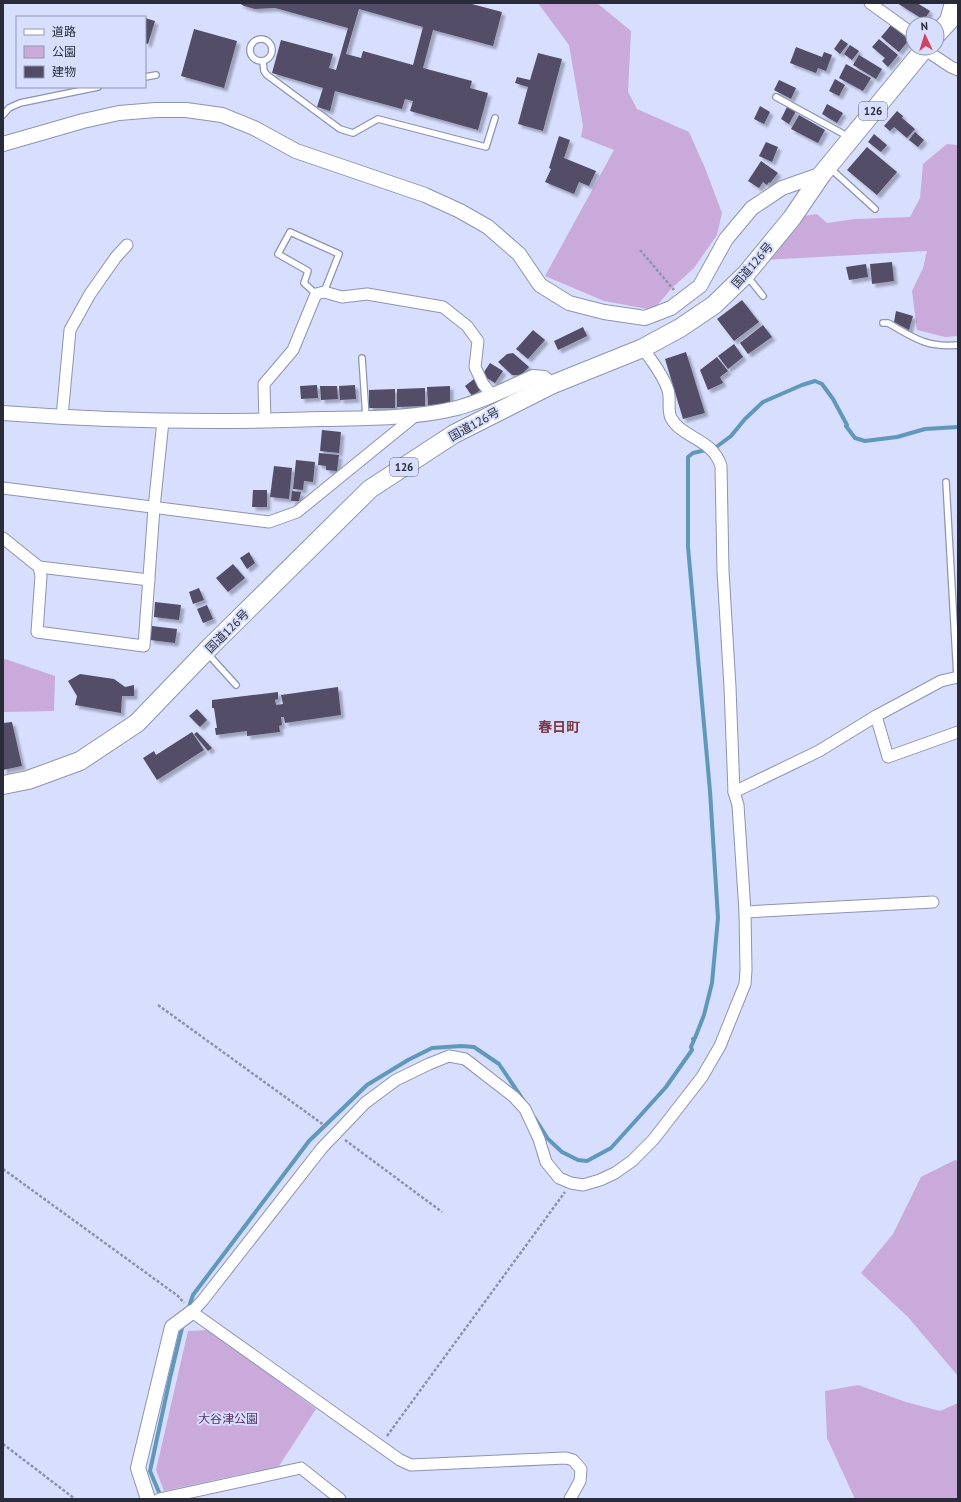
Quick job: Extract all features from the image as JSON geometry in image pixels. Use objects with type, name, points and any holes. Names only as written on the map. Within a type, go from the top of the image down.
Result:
[{"type":"highway","points":[[948,21],[954,3]]},
{"type":"highway","name":"国道126号","points":[[3,785],[28,780],[80,761],[137,723],[206,652],[370,489],[454,434],[551,385],[643,348],[680,328],[714,305],[746,274],[792,218],[825,170],[918,56]]},
{"type":"street","points":[[870,3],[905,28]]},
{"type":"street","points":[[934,56],[958,70]]},
{"type":"street","points":[[3,144],[83,121],[119,113],[156,110],[186,110],[222,114],[254,128],[296,151],[425,195],[460,210],[488,227],[519,254],[540,285],[569,304],[604,312],[645,318],[671,308],[700,286],[726,239],[752,208],[782,188],[825,170]]},
{"type":"street","points":[[62,417],[70,330],[90,294],[116,257],[128,245]]},
{"type":"street","points":[[265,421],[264,384],[293,350],[320,293],[342,297],[367,294],[443,307],[467,326],[478,341],[475,367],[483,384],[492,395]]},
{"type":"street","points":[[148,1499],[138,1468],[172,1327],[192,1312],[203,1300],[322,1148],[365,1102],[396,1080],[429,1064],[449,1056],[465,1059],[514,1097],[525,1109],[539,1139],[546,1162],[559,1178],[583,1185],[600,1180],[615,1173],[632,1161],[653,1140],[702,1078],[720,1046],[745,984],[746,970],[745,912],[738,805],[734,792],[730,687],[723,571],[721,466],[718,457],[708,446],[681,428],[672,418],[669,409],[669,392],[661,373],[643,348]]},
{"type":"street","points":[[3,413],[163,421],[265,421],[415,416],[458,408],[533,377],[544,378],[551,385]]},
{"type":"street","points":[[3,488],[269,522],[297,512],[415,416]]},
{"type":"street","points":[[39,567],[41,576],[37,632],[144,646],[154,508],[163,421]]},
{"type":"street","points":[[3,538],[39,567],[149,580]]},
{"type":"street","points":[[734,792],[819,751],[876,716],[941,681],[958,677]]},
{"type":"street","points":[[876,716],[888,757],[958,732]]},
{"type":"street","points":[[745,912],[933,902]]},
{"type":"street","points":[[192,1312],[400,1460],[412,1465],[566,1458],[573,1460],[581,1469],[580,1481],[570,1499]]},
{"type":"street","points":[[162,1498],[301,1468],[328,1496],[340,1499]]},
{"type":"lane","points":[[259,39],[268,41],[273,48],[271,57],[263,62],[255,60],[250,52],[252,44],[259,39]]},
{"type":"lane","points":[[263,62],[264,71],[267,75],[340,129],[353,132],[378,119],[486,147],[495,118]]},
{"type":"lane","points":[[146,77],[156,75]]},
{"type":"lane","points":[[3,115],[9,108],[20,103],[93,88]]},
{"type":"lane","points":[[776,97],[851,138]]},
{"type":"lane","points":[[825,170],[875,209]]},
{"type":"lane","points":[[290,232],[339,254],[320,293],[304,283],[308,271],[278,254],[290,232]]},
{"type":"lane","points":[[746,274],[763,296]]},
{"type":"lane","points":[[883,323],[888,323],[917,340],[927,344],[945,346],[958,345]]},
{"type":"lane","points":[[362,358],[366,418]]},
{"type":"lane","points":[[946,482],[958,677]]},
{"type":"lane","points":[[206,652],[236,685]]},
{"type":"path","points":[[640,250],[682,300]]},
{"type":"path","points":[[158,1004],[442,1212]]},
{"type":"path","points":[[3,1169],[178,1296],[192,1312]]},
{"type":"path","points":[[380,1446],[572,1183]]},
{"type":"path","points":[[3,1444],[75,1499]]},
{"type":"green space","points":[[538,3],[597,3],[631,31],[628,92],[637,109],[689,132],[705,168],[722,213],[717,235],[694,268],[672,288],[653,310],[604,301],[545,276],[614,150],[581,137],[583,126],[569,45]]},
{"type":"green space","points":[[947,144],[958,145],[958,336],[945,337],[917,330],[912,291],[923,268],[927,251],[764,260],[803,216],[817,214],[827,223],[855,219],[910,217],[920,198],[923,164]]},
{"type":"green space","points":[[5,659],[55,676],[54,711],[3,712],[3,660]]},
{"type":"green space","points":[[955,1160],[958,1161],[958,1376],[908,1317],[861,1273],[893,1234],[921,1177]]},
{"type":"green space","name":"大谷津公園","points":[[210,1330],[316,1409],[279,1466],[164,1491],[156,1470],[188,1331]]},
{"type":"green space","points":[[858,1385],[906,1402],[940,1411],[958,1403],[958,1499],[855,1499],[827,1438],[825,1391]]},
{"type":"building","points":[[239,3],[468,3],[502,12],[493,46],[433,30],[423,68],[472,81],[470,88],[488,93],[478,130],[410,111],[413,101],[405,99],[402,109],[335,91],[330,111],[317,107],[323,88],[272,73],[281,40],[333,54],[329,68],[336,70],[348,28],[275,8],[255,9]],"holes":[[[359,9],[423,27],[413,65],[363,51],[361,58],[346,54]]]},
{"type":"building","points":[[897,3],[917,3],[930,11],[927,16],[918,16]]},
{"type":"building","points":[[146,18],[155,21],[148,44],[146,43]]},
{"type":"building","points":[[891,25],[905,37],[905,45],[899,52],[881,37]]},
{"type":"building","points":[[194,29],[237,41],[224,88],[181,76]]},
{"type":"building","points":[[841,39],[848,44],[840,54],[834,49]]},
{"type":"building","points":[[879,39],[898,55],[888,67],[882,61],[885,58],[872,47]]},
{"type":"building","points":[[850,45],[859,51],[852,60],[844,54]]},
{"type":"building","points":[[796,47],[822,57],[824,52],[832,55],[826,71],[818,68],[816,73],[790,63]]},
{"type":"building","points":[[538,53],[562,59],[543,131],[518,124],[528,87],[515,83],[517,77],[530,80]]},
{"type":"building","points":[[859,55],[882,69],[876,79],[853,65]]},
{"type":"building","points":[[846,64],[871,78],[863,91],[839,78]]},
{"type":"building","points":[[835,79],[845,85],[839,96],[829,91]]},
{"type":"building","points":[[779,80],[796,88],[791,99],[774,90]]},
{"type":"building","points":[[827,104],[843,113],[837,123],[822,114]]},
{"type":"building","points":[[760,106],[770,112],[764,124],[754,119]]},
{"type":"building","points":[[787,107],[796,111],[789,124],[781,119]]},
{"type":"building","points":[[897,111],[903,116],[902,118],[915,129],[907,138],[894,127],[890,131],[884,126]]},
{"type":"building","points":[[799,115],[825,130],[818,143],[791,129]]},
{"type":"building","points":[[915,132],[924,140],[918,147],[909,140]]},
{"type":"building","points":[[874,134],[887,145],[881,152],[868,142]]},
{"type":"building","points":[[559,136],[570,140],[564,158],[596,171],[589,186],[579,182],[574,194],[545,182],[551,169],[549,168]]},
{"type":"building","points":[[766,142],[778,147],[772,162],[759,156]]},
{"type":"building","points":[[867,147],[897,172],[877,195],[847,170]]},
{"type":"building","points":[[761,161],[778,173],[770,183],[769,182],[767,185],[763,182],[759,188],[748,181]]},
{"type":"building","points":[[892,262],[894,281],[872,284],[870,264]]},
{"type":"building","points":[[866,264],[868,277],[849,280],[846,267]]},
{"type":"building","points":[[742,300],[759,322],[734,341],[717,319]]},
{"type":"building","points":[[896,311],[913,316],[909,330],[894,322]]},
{"type":"building","points":[[763,325],[772,337],[748,354],[740,343]]},
{"type":"building","points":[[583,327],[587,336],[558,350],[554,341]]},
{"type":"building","points":[[533,330],[545,340],[528,359],[516,349]]},
{"type":"building","points":[[734,344],[743,357],[728,369],[718,356]]},
{"type":"building","points":[[686,352],[705,413],[683,419],[665,359]]},
{"type":"building","points":[[513,353],[529,367],[521,375],[512,375],[498,362],[507,354]]},
{"type":"building","points":[[717,357],[728,371],[720,377],[723,383],[708,390],[700,370]]},
{"type":"building","points":[[490,363],[503,371],[495,383],[482,375]]},
{"type":"building","points":[[474,379],[482,389],[472,396],[465,386]]},
{"type":"building","points":[[317,385],[318,398],[301,399],[300,386]]},
{"type":"building","points":[[355,385],[356,399],[340,400],[339,386]]},
{"type":"building","points":[[320,386],[337,386],[338,399],[321,400]]},
{"type":"building","points":[[450,386],[450,404],[428,405],[427,387]]},
{"type":"building","points":[[425,388],[425,406],[397,407],[397,389]]},
{"type":"building","points":[[395,389],[395,408],[369,408],[369,390]]},
{"type":"building","points":[[322,430],[341,432],[339,453],[320,451]]},
{"type":"building","points":[[319,453],[339,455],[337,471],[326,470],[326,466],[318,465]]},
{"type":"building","points":[[296,460],[315,462],[313,482],[304,481],[303,490],[293,489]]},
{"type":"building","points":[[274,466],[292,468],[289,499],[270,497]]},
{"type":"building","points":[[253,490],[267,490],[267,507],[252,507]]},
{"type":"building","points":[[292,491],[301,492],[299,501],[291,501]]},
{"type":"building","points":[[249,552],[255,563],[247,569],[240,558]]},
{"type":"building","points":[[233,564],[245,578],[228,592],[216,578]]},
{"type":"building","points":[[199,588],[204,600],[193,604],[189,592]]},
{"type":"building","points":[[155,602],[181,605],[179,620],[154,617]]},
{"type":"building","points":[[207,605],[213,619],[203,623],[197,609]]},
{"type":"building","points":[[152,626],[177,629],[175,643],[150,640]]},
{"type":"building","points":[[80,674],[114,679],[125,687],[134,685],[134,696],[122,696],[121,713],[75,705],[77,696],[68,681]]},
{"type":"building","points":[[338,687],[341,715],[285,723],[284,717],[281,717],[282,725],[279,726],[280,732],[247,736],[247,731],[216,735],[215,728],[217,728],[214,708],[212,708],[212,700],[278,692],[278,699],[275,700],[276,705],[283,704],[281,695]]},
{"type":"building","points":[[197,709],[207,720],[200,727],[189,716]]},
{"type":"building","points":[[12,722],[22,766],[3,770],[3,723]]},
{"type":"building","points":[[192,732],[204,750],[157,780],[143,758],[154,751],[156,755]]},
{"type":"building","points":[[197,732],[212,748],[208,751],[194,734]]},
{"type":"waterway","points":[[534,1117],[548,1139],[562,1152],[578,1160],[587,1161],[611,1148],[666,1087],[692,1050],[691,1047],[694,1040],[693,1039],[695,1038],[704,1015],[712,983],[718,918],[710,791],[688,547],[688,457],[693,453],[715,448],[731,436],[745,419],[763,402],[815,381],[822,384],[833,399],[847,425],[846,426],[855,438],[865,441],[897,437],[925,429],[958,427]]},
{"type":"waterway","points":[[188,1310],[193,1295],[309,1141],[367,1085],[408,1060],[432,1048],[461,1046],[474,1047],[499,1064],[524,1101]]},
{"type":"waterway","points":[[161,1497],[150,1471],[183,1324]]},
{"type":"district","name":"春日町","points":[[559,727]]}]
